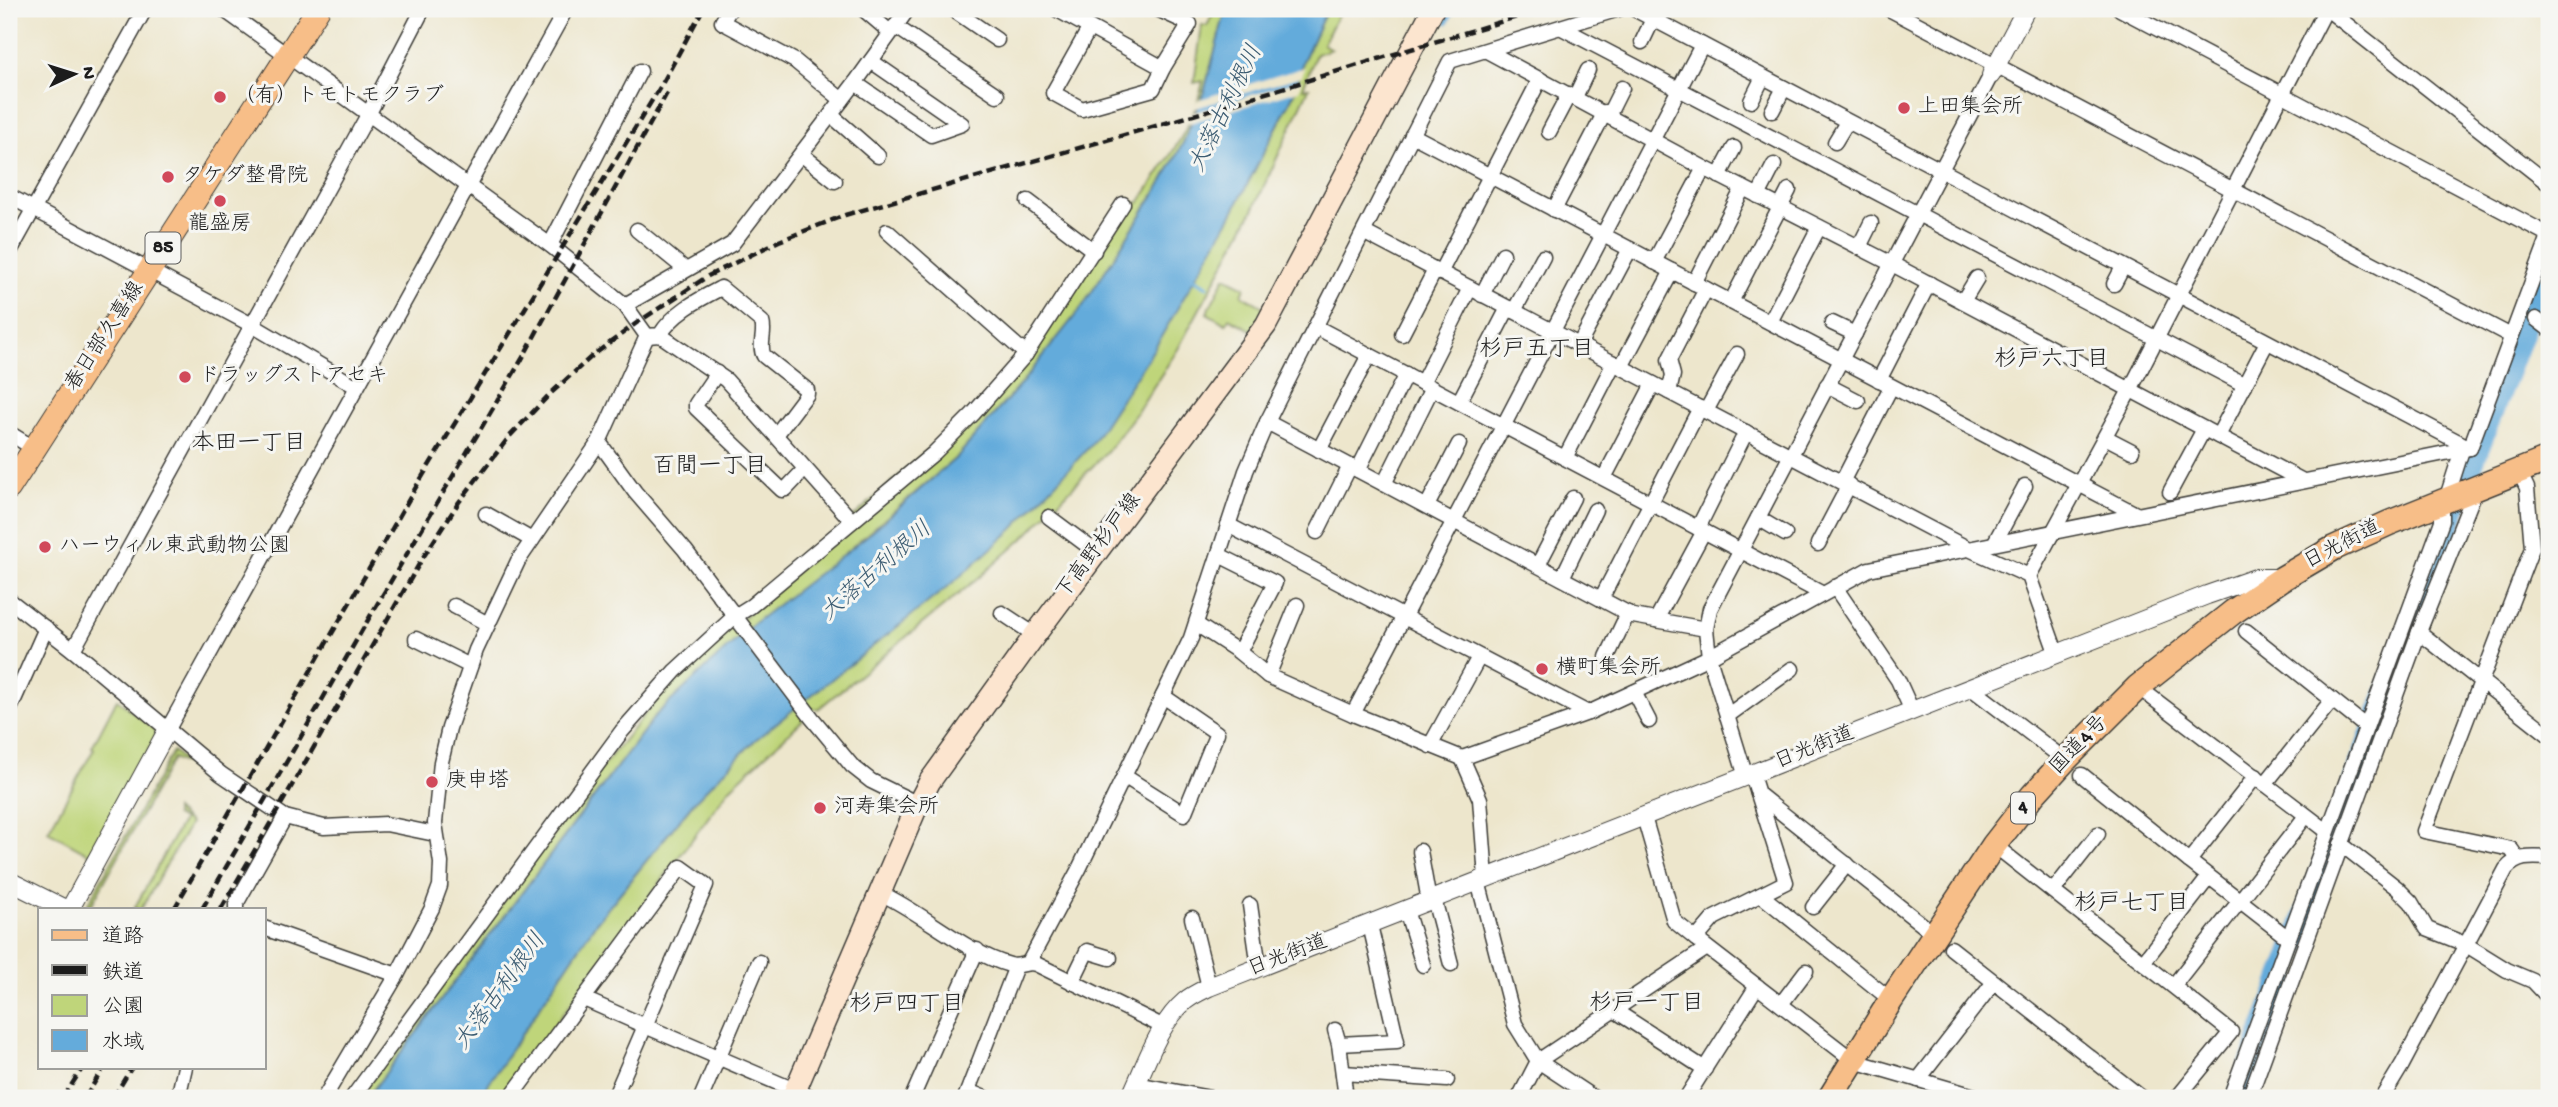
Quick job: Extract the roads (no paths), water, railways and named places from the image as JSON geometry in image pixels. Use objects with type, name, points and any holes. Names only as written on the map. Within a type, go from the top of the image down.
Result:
[{"type":"highway","name":"日光街道","points":[[2283,578],[2334,548],[2549,459]]},
{"type":"highway","name":"国道4号","points":[[1830,1098],[1891,1000],[1943,941],[1994,845],[2033,795],[2073,768],[2138,687],[2234,612],[2283,578]]},
{"type":"main road","name":"春日部久喜線","points":[[9,488],[318,9]]},
{"type":"main road","name":"下高野杉戸線","points":[[800,1096],[880,892],[930,781],[1034,635],[1266,325],[1433,9]]},
{"type":"street","points":[[9,253],[145,9]]},
{"type":"street","points":[[223,9],[242,14],[289,54],[550,245],[625,305],[653,336],[717,373],[852,521]]},
{"type":"street","points":[[74,650],[369,113],[423,9]]},
{"type":"street","points":[[9,881],[63,908],[71,907],[566,9]]},
{"type":"street","points":[[730,9],[722,22],[795,61],[842,100]]},
{"type":"street","points":[[863,9],[997,95]]},
{"type":"street","points":[[625,305],[732,244],[908,9]]},
{"type":"street","points":[[952,9],[997,40]]},
{"type":"street","points":[[1056,9],[1163,68]]},
{"type":"street","points":[[1089,29],[1053,93],[1082,109],[1153,89],[1190,24],[1157,9]]},
{"type":"street","points":[[985,1098],[966,1095],[1023,964],[1079,869],[1163,696],[1196,624],[1246,471],[1267,422],[1450,61],[1619,9]]},
{"type":"street","points":[[1634,9],[2466,449]]},
{"type":"street","points":[[1889,9],[1994,70],[2234,190],[2511,336]]},
{"type":"street","points":[[1519,1098],[1538,1061],[1614,1010],[1702,944],[1714,918],[1786,883],[1758,794],[1727,716],[1709,657],[1706,629],[1710,609],[2026,9]]},
{"type":"street","points":[[2120,9],[2549,235],[2446,500],[2442,521],[2230,1098]]},
{"type":"street","points":[[2029,576],[2157,339],[2327,9],[2549,184]]},
{"type":"street","points":[[1642,42],[1653,19]]},
{"type":"street","points":[[1562,28],[2245,385]]},
{"type":"street","points":[[1353,714],[1702,46]]},
{"type":"street","points":[[1487,51],[1607,113],[1719,176],[1929,283],[2303,481]]},
{"type":"street","points":[[855,83],[931,135],[962,124],[871,61]]},
{"type":"street","points":[[1549,132],[1588,70]]},
{"type":"street","points":[[550,245],[640,71]]},
{"type":"street","points":[[1751,101],[1763,77]]},
{"type":"street","points":[[1402,334],[1490,176],[1540,79]]},
{"type":"street","points":[[1554,210],[1622,88]]},
{"type":"street","points":[[1772,111],[1784,88]]},
{"type":"street","points":[[831,115],[878,156]]},
{"type":"street","points":[[1835,142],[1847,122]]},
{"type":"street","points":[[1412,135],[2136,514]]},
{"type":"street","points":[[1719,176],[1734,148]]},
{"type":"street","points":[[801,154],[835,181]]},
{"type":"street","points":[[1758,196],[1773,165]]},
{"type":"street","points":[[1654,262],[1704,168]]},
{"type":"street","points":[[1669,392],[1673,375],[1669,360],[1743,188]]},
{"type":"street","points":[[1731,302],[1789,190]]},
{"type":"street","points":[[9,196],[252,325],[356,387]]},
{"type":"street","points":[[1028,201],[1094,251]]},
{"type":"street","points":[[352,1098],[622,732],[675,671],[934,453],[1026,354],[1123,204]]},
{"type":"street","points":[[1858,247],[1871,223]]},
{"type":"street","points":[[1770,322],[1819,227]]},
{"type":"street","points":[[637,230],[685,269]]},
{"type":"street","points":[[887,231],[1026,354]]},
{"type":"street","points":[[1365,233],[1967,548],[2029,576],[2057,654]]},
{"type":"street","points":[[1579,345],[1630,249]]},
{"type":"street","points":[[1384,484],[1427,386],[1476,292],[1503,254]]},
{"type":"street","points":[[1459,402],[1543,257]]},
{"type":"street","points":[[2114,284],[2123,267]]},
{"type":"street","points":[[1565,458],[1672,271]]},
{"type":"street","points":[[1963,301],[1977,278]]},
{"type":"street","points":[[1818,544],[1929,283]]},
{"type":"street","points":[[324,1098],[397,975],[432,908],[440,886],[442,863],[435,834],[443,747],[470,666],[488,624],[513,571],[599,442],[653,336],[686,307],[721,288],[764,327],[764,356],[807,390],[807,394],[776,435]]},
{"type":"street","points":[[2536,319],[2549,329]]},
{"type":"street","points":[[1832,323],[1855,334]]},
{"type":"street","points":[[1316,327],[1741,551],[1829,591],[1898,680],[1912,711]]},
{"type":"street","points":[[2218,436],[2267,342]]},
{"type":"street","points":[[1601,599],[1650,503],[1737,354]]},
{"type":"street","points":[[1319,450],[1368,355]]},
{"type":"street","points":[[717,373],[696,408],[782,489],[786,489],[805,469]]},
{"type":"street","points":[[1317,532],[1406,374]]},
{"type":"street","points":[[1604,478],[1653,384]]},
{"type":"street","points":[[1827,385],[1858,401]]},
{"type":"street","points":[[1267,422],[1628,613],[1706,629]]},
{"type":"street","points":[[2170,492],[2204,429]]},
{"type":"street","points":[[1656,620],[1746,432]]},
{"type":"street","points":[[9,433],[35,449]]},
{"type":"street","points":[[2105,437],[2132,451]]},
{"type":"street","points":[[599,442],[809,714],[862,775],[918,804]]},
{"type":"street","points":[[1427,506],[1459,444]]},
{"type":"street","points":[[1196,624],[1239,652],[1268,676],[1462,758],[1588,713],[1634,692],[1709,657],[1869,569],[2055,529],[2466,449]]},
{"type":"street","points":[[2518,859],[2511,849],[2424,831],[2532,548],[2526,488],[2519,471]]},
{"type":"street","points":[[1996,542],[2025,486]]},
{"type":"street","points":[[2249,1098],[2419,632],[2476,488]]},
{"type":"street","points":[[1538,565],[1573,498]]},
{"type":"street","points":[[1562,578],[1595,510]]},
{"type":"street","points":[[486,514],[532,540]]},
{"type":"street","points":[[1049,517],[1096,552]]},
{"type":"street","points":[[1758,518],[1785,534]]},
{"type":"street","points":[[1228,525],[1588,713]]},
{"type":"street","points":[[1219,555],[1275,583],[1239,652]]},
{"type":"street","name":"日光街道","points":[[1134,1091],[1164,1027],[1186,1000],[1209,987],[2207,595],[2256,578],[2283,578]]},
{"type":"street","points":[[9,600],[74,650],[221,774],[285,817],[324,827],[386,824],[435,834]]},
{"type":"street","points":[[1268,676],[1297,605]]},
{"type":"street","points":[[454,606],[488,624]]},
{"type":"street","points":[[1002,613],[1034,635]]},
{"type":"street","points":[[1607,657],[1628,613]]},
{"type":"street","points":[[9,711],[46,628]]},
{"type":"street","points":[[2246,631],[2365,726]]},
{"type":"street","points":[[2419,632],[2549,735]]},
{"type":"street","points":[[416,639],[470,666]]},
{"type":"street","points":[[1430,746],[1479,657]]},
{"type":"street","points":[[1727,716],[1792,669]]},
{"type":"street","points":[[2138,687],[2327,831]]},
{"type":"street","points":[[1971,688],[2288,938]]},
{"type":"street","points":[[1634,692],[1649,721]]},
{"type":"street","points":[[1124,776],[1184,814],[1217,733],[1163,696]]},
{"type":"street","points":[[2189,861],[2332,700]]},
{"type":"street","points":[[1462,758],[1480,799],[1482,879],[1515,1024],[1538,1061],[1594,1098]]},
{"type":"street","points":[[1758,794],[2142,1098]]},
{"type":"street","points":[[2174,985],[2306,816]]},
{"type":"street","points":[[236,908],[285,817]]},
{"type":"street","points":[[1644,817],[1674,921],[1854,1061],[1979,1098]]},
{"type":"street","points":[[2053,891],[2098,834]]},
{"type":"street","points":[[2341,844],[2397,888],[2411,902],[2427,929],[2465,944],[2507,970],[2533,981],[2549,998]]},
{"type":"street","points":[[1994,845],[2249,1045]]},
{"type":"street","points":[[1420,851],[1431,900],[1451,964]]},
{"type":"street","points":[[2382,1098],[2506,869],[2525,857],[2549,858]]},
{"type":"street","points":[[1813,906],[1847,864]]},
{"type":"street","points":[[510,1098],[681,867],[706,885],[614,1098]]},
{"type":"street","points":[[2144,961],[2209,877]]},
{"type":"street","points":[[880,892],[977,950],[1072,982],[1164,1027]]},
{"type":"street","points":[[1761,895],[1891,1000]]},
{"type":"street","points":[[1250,905],[1259,967]]},
{"type":"street","points":[[1406,911],[1423,965]]},
{"type":"street","points":[[1192,918],[1209,987]]},
{"type":"street","points":[[1346,1098],[1337,1037],[1397,1041],[1370,925]]},
{"type":"street","points":[[266,929],[397,975]]},
{"type":"street","points":[[912,1098],[977,950]]},
{"type":"street","points":[[1072,982],[1087,951],[1110,958]]},
{"type":"street","points":[[701,1098],[759,962]]},
{"type":"street","points":[[1781,1004],[1806,971]]},
{"type":"street","points":[[1919,1080],[1994,982]]},
{"type":"street","points":[[1686,1098],[1757,986]]},
{"type":"street","points":[[584,999],[719,1056],[800,1096]]},
{"type":"street","points":[[1614,1010],[1705,1069]]},
{"type":"street","points":[[2177,1098],[2231,1032]]},
{"type":"street","points":[[178,1098],[185,1068]]},
{"type":"street","points":[[1343,1073],[1447,1080]]},
{"type":"street","points":[[1134,1091],[1210,1098]]},
{"type":"water","name":"大落古利根川","points":[[1226,9],[1327,9],[1303,61],[1295,92],[1230,218],[1154,349],[1091,445],[1013,529],[955,581],[754,741],[694,802],[595,924],[479,1098],[367,1098],[656,715],[753,624],[863,539],[957,457],[1020,385],[1082,307],[1163,181],[1184,141],[1204,92]]},
{"type":"waterway","points":[[1447,22],[1453,9]]},
{"type":"waterway","points":[[2239,1098],[2453,513],[2549,260]]},
{"type":"waterway","points":[[1189,276],[1207,286]]},
{"type":"railway","points":[[175,908],[416,487],[662,84],[703,9]]},
{"type":"railway","points":[[222,908],[422,559],[459,502],[509,437],[549,395],[592,356],[638,322],[708,276],[779,241],[845,215],[1187,117],[1543,9]]},
{"type":"railway","points":[[203,908],[522,359],[668,91]]},
{"type":"railway","points":[[63,1098],[82,1068]]},
{"type":"railway","points":[[85,1098],[103,1068]]},
{"type":"railway","points":[[113,1098],[131,1068]]},
{"type":"place","name":"（有）トモトモクラブ","points":[[220,97]]},
{"type":"place","name":"上田集会所","points":[[1904,108]]},
{"type":"place","name":"タケダ整骨院","points":[[168,177]]},
{"type":"place","name":"龍盛房","points":[[220,201]]},
{"type":"place","name":"ドラッグストアセキ","points":[[185,377]]},
{"type":"place","name":"ハーウィル東武動物公園","points":[[45,547]]},
{"type":"place","name":"横町集会所","points":[[1542,669]]},
{"type":"place","name":"庚申塔","points":[[432,782]]},
{"type":"place","name":"河寿集会所","points":[[820,808]]},
{"type":"district","name":"杉戸五丁目","points":[[1537,350]]},
{"type":"district","name":"杉戸六丁目","points":[[2052,360]]},
{"type":"district","name":"本田一丁目","points":[[249,444]]},
{"type":"district","name":"百間一丁目","points":[[710,467]]},
{"type":"district","name":"杉戸七丁目","points":[[2132,904]]},
{"type":"district","name":"杉戸一丁目","points":[[1647,1004]]},
{"type":"district","name":"杉戸四丁目","points":[[907,1005]]}]
